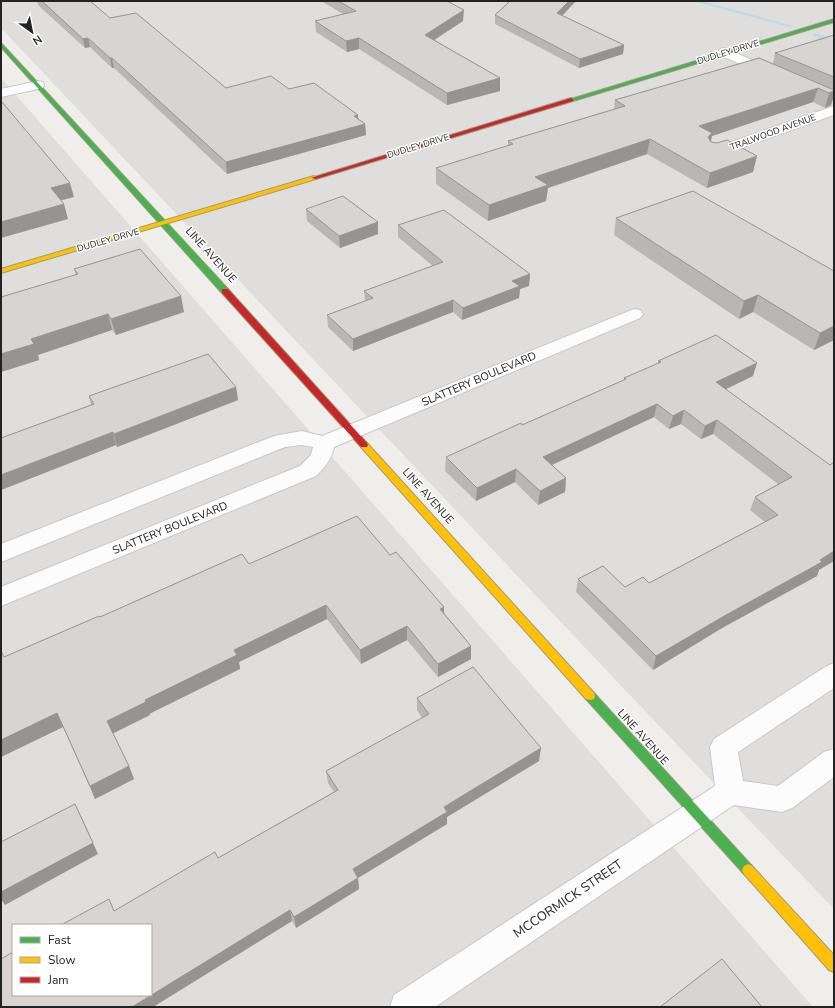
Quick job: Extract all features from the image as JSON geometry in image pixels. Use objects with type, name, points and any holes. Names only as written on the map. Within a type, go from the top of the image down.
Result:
[{"type":"main road","name":"DUDLEY DRIVE","points":[[1,271],[166,223],[724,52],[834,20]]},
{"type":"main road","name":"LINE AVENUE","points":[[1,44],[166,223],[696,814],[834,965]]},
{"type":"street","points":[[724,52],[786,80]]},
{"type":"street","points":[[1,93],[38,85]]},
{"type":"street","name":"TRALWOOD AVENUE","points":[[713,153],[832,103]]},
{"type":"street","name":"SLATTERY BOULEVARD","points":[[1,597],[308,471],[321,458],[324,451],[324,444],[634,314]]},
{"type":"street","points":[[1,553],[281,441],[302,438],[324,444]]},
{"type":"street","points":[[834,674],[724,747],[730,792],[782,799],[834,761]]},
{"type":"street","name":"MCCORMICK STREET","points":[[406,1007],[730,792]]},
{"type":"shaded area","points":[[1,1],[834,1],[834,909],[625,690],[1,28]]},
{"type":"shaded area","points":[[1,78],[813,1007],[1,1007]]},
{"type":"building","points":[[42,1],[90,1],[110,18],[136,13],[226,88],[271,76],[289,89],[314,83],[358,115],[354,116],[365,124],[226,162],[112,58],[110,58],[88,38],[83,39]]},
{"type":"building","points":[[338,1],[447,1],[464,10],[425,35],[500,78],[447,93],[359,38],[346,41],[315,21],[356,11]]},
{"type":"building","points":[[510,1],[569,1],[557,13],[624,45],[580,59],[495,15]]},
{"type":"building","points":[[834,35],[834,77],[775,53]]},
{"type":"building","points":[[759,58],[834,91],[829,93],[818,88],[699,126],[712,133],[708,137],[711,142],[717,143],[727,140],[757,156],[710,173],[650,139],[535,177],[548,185],[489,205],[436,168],[513,144],[508,141],[625,106],[615,100]]},
{"type":"building","points":[[2,102],[70,183],[51,188],[64,204],[1,222],[1,103]]},
{"type":"building","points":[[693,191],[834,271],[834,326],[820,333],[758,295],[744,301],[616,218]]},
{"type":"building","points":[[343,196],[378,222],[339,236],[306,209]]},
{"type":"building","points":[[444,210],[530,274],[512,281],[520,286],[463,308],[453,300],[353,339],[327,315],[373,298],[364,291],[443,262],[398,225]]},
{"type":"building","points":[[140,249],[181,296],[111,319],[108,314],[31,339],[34,344],[1,354],[1,297],[78,274],[74,269]]},
{"type":"building","points":[[716,335],[757,363],[716,382],[830,465],[834,462],[834,551],[820,560],[822,562],[656,656],[578,579],[603,566],[625,587],[643,577],[649,583],[778,515],[755,497],[792,477],[717,420],[705,426],[684,410],[673,416],[657,404],[543,457],[566,478],[540,491],[516,469],[477,488],[446,457],[521,423],[522,425],[626,379],[624,378]]},
{"type":"building","points":[[208,354],[236,387],[114,434],[113,432],[1,475],[1,438],[94,404],[89,396]]},
{"type":"building","points":[[357,516],[390,555],[396,552],[444,607],[440,609],[471,646],[438,664],[407,626],[360,650],[326,605],[234,650],[237,655],[145,700],[146,702],[107,721],[129,766],[90,786],[57,713],[1,740],[1,651],[4,657],[99,616],[100,617],[242,554],[249,564]]},
{"type":"building","points":[[473,667],[541,748],[444,807],[447,812],[353,869],[358,878],[294,917],[290,910],[152,995],[152,924],[63,924],[109,899],[114,911],[215,852],[218,858],[338,790],[326,771],[429,714],[417,698]]},
{"type":"building","points":[[75,804],[93,843],[1,892],[1,842]]},
{"type":"building","points":[[12,953],[12,996],[150,996],[132,1007],[1,1007],[1,959]]},
{"type":"building","points":[[722,959],[762,1007],[660,1007]]},
{"type":"waterway","points":[[696,1],[791,26]]},
{"type":"waterway","points":[[816,35],[834,41]]},
{"type":"traffic: fast","points":[[571,100],[834,20]]},
{"type":"traffic: fast","points":[[1,44],[225,291]]},
{"type":"traffic: fast","points":[[590,696],[748,870]]},
{"type":"traffic: slow","points":[[1,271],[314,178]]},
{"type":"traffic: slow","points":[[364,445],[590,696]]},
{"type":"traffic: slow","points":[[748,870],[834,965]]},
{"type":"traffic: jam","points":[[314,178],[571,100]]},
{"type":"traffic: jam","points":[[225,291],[364,445]]}]
